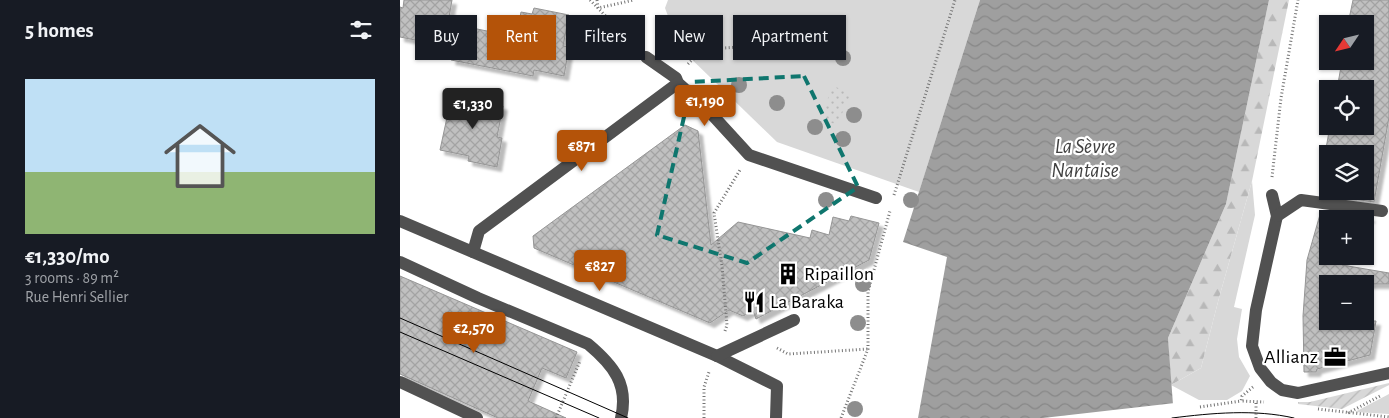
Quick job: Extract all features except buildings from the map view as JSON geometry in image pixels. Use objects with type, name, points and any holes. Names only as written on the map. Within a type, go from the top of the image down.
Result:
[{"type":"street","points":[[646,58],[677,80],[706,108],[749,155],[876,198]]},
{"type":"street","points":[[473,252],[479,231],[677,80]]},
{"type":"street","points":[[1272,195],[1277,216],[1256,310],[1252,346],[1260,368],[1271,382],[1282,390],[1298,393],[1389,374]]},
{"type":"street","points":[[1277,216],[1301,200],[1382,211]]},
{"type":"street","points":[[400,221],[717,356],[778,386],[776,418]]},
{"type":"street","points":[[400,262],[588,344],[602,356],[621,383],[624,403],[621,418]]},
{"type":"street","points":[[717,356],[794,320]]},
{"type":"street","points":[[400,382],[477,418]]},
{"type":"path","points":[[590,0],[646,58]]},
{"type":"path","points":[[597,0],[598,8]]},
{"type":"path","points":[[598,8],[634,0]]},
{"type":"path","points":[[842,418],[868,349],[868,292],[910,141],[955,0]]},
{"type":"path","points":[[1272,195],[1272,168],[1281,98],[1298,0]]},
{"type":"path","points":[[677,80],[692,60],[710,49],[733,47]]},
{"type":"path","points":[[704,418],[704,387],[727,325],[722,266],[714,213],[749,155]]},
{"type":"path","points":[[757,337],[788,354],[868,349]]},
{"type":"path","points":[[1381,395],[1347,414],[1389,417]]},
{"type":"path","points":[[1241,401],[1242,396]]},
{"type":"path","points":[[1200,407],[1241,401],[1256,401],[1256,418]]},
{"type":"highlighted area","points":[[804,76],[858,187],[747,263],[657,235],[692,82]]},
{"type":"green space","points":[[668,0],[980,0],[919,192],[777,142],[692,60],[723,60],[723,15],[668,15],[665,8]]},
{"type":"green space","points":[[1269,0],[1289,0],[1252,181],[1201,368],[1171,385],[1168,338],[1226,204]]},
{"type":"green space","points":[[833,86],[851,93],[837,125],[820,118]]},
{"type":"green space","points":[[1252,181],[1255,215],[1234,307],[1242,309],[1237,339],[1239,357],[1250,376],[1242,391],[1227,400],[1199,400],[1171,385],[1201,368]]},
{"type":"green space","points":[[1389,383],[1389,385],[1342,409],[1298,404],[1298,402],[1310,402]]},
{"type":"green space","points":[[1389,394],[1389,414],[1355,412]]},
{"type":"water","name":"La Sèvre Nantaise","points":[[980,0],[1269,0],[1226,204],[1168,338],[1174,418],[918,418],[947,257],[903,242]]},
{"type":"pier","points":[[1175,403],[1176,418],[1043,418]]},
{"type":"tram line","points":[[400,318],[628,418]]},
{"type":"tram line","points":[[400,332],[599,418]]},
{"type":"tram line","points":[[1172,418],[1218,413],[1264,413],[1294,418]]},
{"type":"place","name":"Ripaillon","points":[[788,274]]},
{"type":"place","name":"La Baraka","points":[[754,302]]},
{"type":"place","name":"Allianz","points":[[1335,357]]}]
